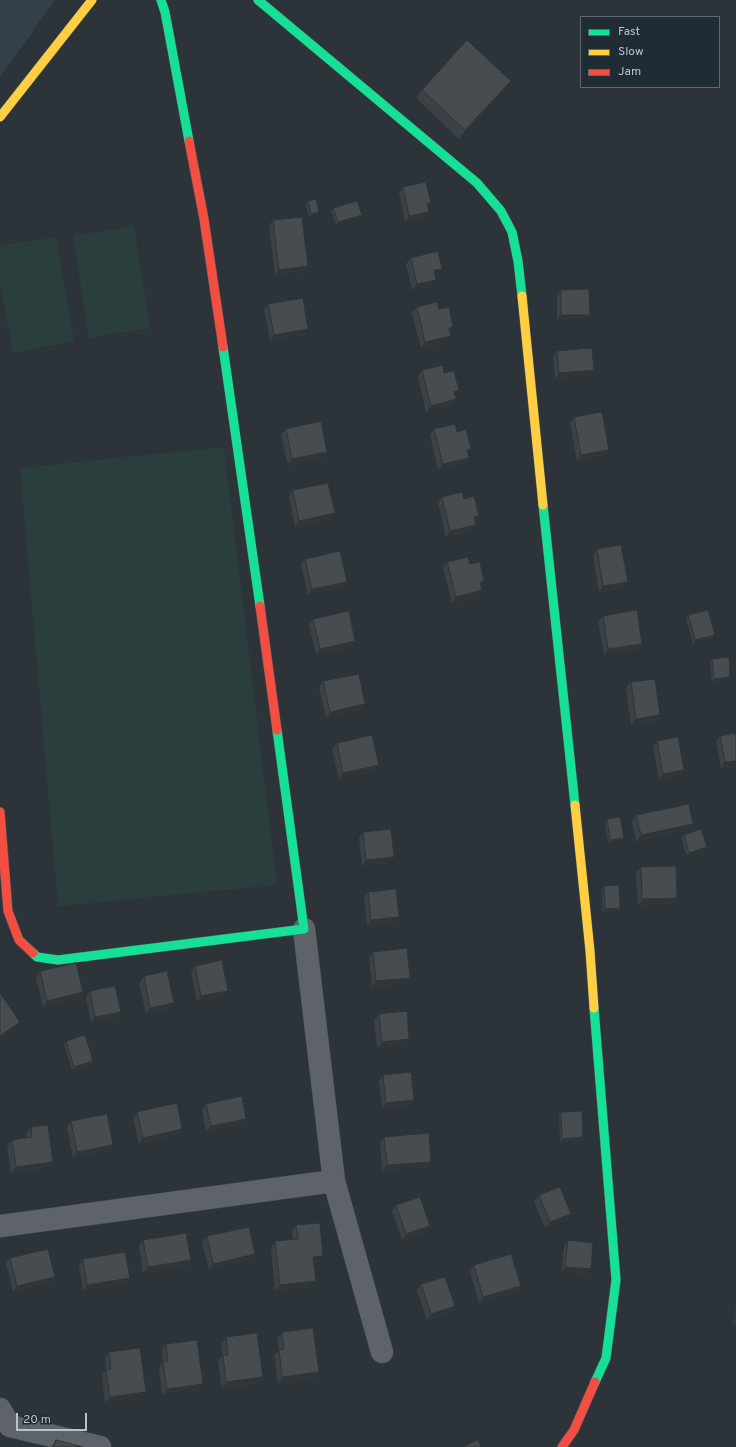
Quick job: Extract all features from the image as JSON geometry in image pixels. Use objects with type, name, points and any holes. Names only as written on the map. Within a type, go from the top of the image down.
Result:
[{"type":"street","points":[[0,117],[92,0]]},
{"type":"street","points":[[161,0],[168,28],[206,234],[234,413],[304,928],[334,1181],[382,1352]]},
{"type":"street","points":[[258,0],[477,183],[502,211],[512,232],[518,261],[590,951],[616,1280],[606,1358],[574,1430],[562,1447]]},
{"type":"street","points":[[0,812],[8,911],[19,940],[36,957],[58,960],[304,928]]},
{"type":"street","points":[[0,1226],[334,1181]]},
{"type":"street","points":[[0,1409],[10,1426],[100,1447]]},
{"type":"shaded area","points":[[0,0],[55,0],[0,77]]},
{"type":"green space","points":[[134,226],[150,328],[89,338],[73,236]]},
{"type":"green space","points":[[56,237],[74,341],[13,353],[0,282],[0,246]]},
{"type":"green space","points":[[224,447],[277,885],[58,906],[20,468]]},
{"type":"building","points":[[467,40],[511,81],[465,130],[422,90]]},
{"type":"building","points":[[426,182],[431,203],[427,204],[429,212],[409,216],[403,187]]},
{"type":"building","points":[[316,199],[319,212],[311,214],[308,201]]},
{"type":"building","points":[[357,201],[362,215],[338,222],[333,208]]},
{"type":"building","points":[[302,217],[308,266],[279,270],[273,220]]},
{"type":"building","points":[[438,251],[442,269],[434,270],[436,280],[417,284],[411,258]]},
{"type":"building","points":[[589,289],[590,315],[561,315],[561,290]]},
{"type":"building","points":[[303,298],[308,329],[274,335],[268,304]]},
{"type":"building","points":[[437,302],[439,309],[449,307],[453,327],[449,328],[451,336],[425,342],[417,307]]},
{"type":"building","points":[[592,348],[594,370],[559,373],[557,351]]},
{"type":"building","points":[[443,365],[444,373],[454,371],[459,390],[454,392],[456,399],[431,406],[422,370]]},
{"type":"building","points":[[602,412],[609,450],[581,455],[574,417]]},
{"type":"building","points":[[321,421],[327,452],[292,459],[286,429]]},
{"type":"building","points":[[455,424],[457,432],[466,429],[471,449],[467,450],[469,458],[443,464],[434,429]]},
{"type":"building","points":[[328,483],[335,513],[299,521],[293,490]]},
{"type":"building","points":[[462,492],[464,499],[474,496],[479,516],[474,517],[476,525],[450,531],[442,497]]},
{"type":"building","points":[[621,545],[628,582],[603,586],[597,549]]},
{"type":"building","points":[[340,551],[347,582],[312,589],[305,559]]},
{"type":"building","points":[[468,557],[470,564],[480,562],[484,581],[480,583],[482,590],[456,597],[447,562]]},
{"type":"building","points":[[637,610],[642,644],[608,649],[603,616]]},
{"type":"building","points":[[708,610],[715,635],[695,640],[688,615]]},
{"type":"building","points":[[349,611],[355,641],[320,649],[313,619]]},
{"type":"building","points":[[729,657],[730,677],[714,679],[712,659]]},
{"type":"building","points":[[359,674],[365,704],[330,712],[323,681]]},
{"type":"building","points":[[655,679],[660,715],[636,719],[631,682]]},
{"type":"building","points":[[736,733],[736,761],[725,762],[720,736]]},
{"type":"building","points":[[372,735],[379,765],[343,773],[337,743]]},
{"type":"building","points":[[678,737],[684,770],[663,774],[657,741]]},
{"type":"building","points":[[689,804],[693,824],[641,835],[636,815]]},
{"type":"building","points":[[620,817],[624,838],[610,840],[607,819]]},
{"type":"building","points":[[391,829],[394,857],[366,860],[363,832]]},
{"type":"building","points":[[701,829],[707,847],[689,853],[684,835]]},
{"type":"building","points":[[676,866],[677,898],[642,899],[641,867]]},
{"type":"building","points":[[619,885],[620,908],[605,909],[604,886]]},
{"type":"building","points":[[396,889],[399,917],[371,920],[368,892]]},
{"type":"building","points":[[407,948],[410,978],[376,981],[373,952]]},
{"type":"building","points":[[222,960],[228,991],[201,996],[195,966]]},
{"type":"building","points":[[76,963],[83,992],[47,1001],[40,971]]},
{"type":"building","points":[[167,971],[174,1003],[150,1008],[144,976]]},
{"type":"building","points":[[115,986],[121,1012],[95,1017],[90,991]]},
{"type":"building","points":[[0,993],[20,1022],[0,1036]]},
{"type":"building","points":[[407,1011],[409,1039],[382,1042],[379,1014]]},
{"type":"building","points":[[85,1035],[93,1061],[74,1067],[66,1041]]},
{"type":"building","points":[[411,1072],[414,1100],[386,1103],[383,1075]]},
{"type":"building","points":[[242,1096],[246,1119],[211,1126],[206,1104]]},
{"type":"building","points":[[177,1103],[182,1129],[143,1138],[137,1112]]},
{"type":"building","points":[[582,1111],[583,1137],[562,1139],[561,1112]]},
{"type":"building","points":[[107,1114],[113,1145],[77,1152],[71,1121]]},
{"type":"building","points":[[48,1125],[53,1162],[16,1167],[12,1140],[32,1137],[31,1127]]},
{"type":"building","points":[[429,1133],[431,1162],[387,1165],[384,1137]]},
{"type":"building","points":[[560,1187],[571,1214],[550,1222],[539,1195]]},
{"type":"building","points":[[420,1197],[430,1226],[406,1234],[396,1205]]},
{"type":"building","points":[[320,1223],[323,1256],[313,1257],[316,1281],[280,1285],[275,1241],[298,1239],[296,1225]]},
{"type":"building","points":[[249,1227],[255,1254],[213,1264],[207,1236]]},
{"type":"building","points":[[186,1233],[191,1260],[148,1267],[143,1240]]},
{"type":"building","points":[[568,1240],[593,1243],[591,1269],[565,1267]]},
{"type":"building","points":[[48,1249],[55,1277],[17,1286],[10,1258]]},
{"type":"building","points":[[125,1252],[130,1278],[87,1285],[83,1259]]},
{"type":"building","points":[[511,1254],[521,1286],[483,1297],[474,1265]]},
{"type":"building","points":[[445,1277],[455,1306],[431,1314],[421,1284]]},
{"type":"building","points":[[313,1328],[319,1372],[282,1377],[279,1350],[284,1349],[282,1332]]},
{"type":"building","points":[[257,1333],[263,1377],[226,1382],[223,1355],[228,1355],[226,1337]]},
{"type":"building","points":[[197,1340],[203,1384],[167,1389],[163,1362],[168,1361],[166,1344]]},
{"type":"building","points":[[140,1348],[146,1392],[110,1397],[106,1370],[111,1369],[109,1352]]},
{"type":"building","points":[[56,1440],[83,1447],[54,1447]]},
{"type":"building","points":[[478,1440],[481,1447],[462,1447]]},
{"type":"traffic: fast","points":[[161,0],[165,12],[189,141]]},
{"type":"traffic: fast","points":[[258,0],[477,183],[501,211],[512,232],[518,261],[522,296]]},
{"type":"traffic: fast","points":[[223,347],[260,606]]},
{"type":"traffic: fast","points":[[543,505],[575,805]]},
{"type":"traffic: fast","points":[[33,953],[37,957],[58,960],[304,929],[277,730]]},
{"type":"traffic: fast","points":[[594,1008],[616,1280],[606,1358],[595,1382]]},
{"type":"traffic: slow","points":[[0,117],[92,0]]},
{"type":"traffic: slow","points":[[522,296],[543,505]]},
{"type":"traffic: slow","points":[[575,805],[590,951],[594,1008]]},
{"type":"traffic: jam","points":[[189,141],[204,219],[223,347]]},
{"type":"traffic: jam","points":[[260,606],[277,730]]},
{"type":"traffic: jam","points":[[0,812],[8,911],[19,940],[33,953]]},
{"type":"traffic: jam","points":[[562,1447],[574,1430],[595,1382]]}]
